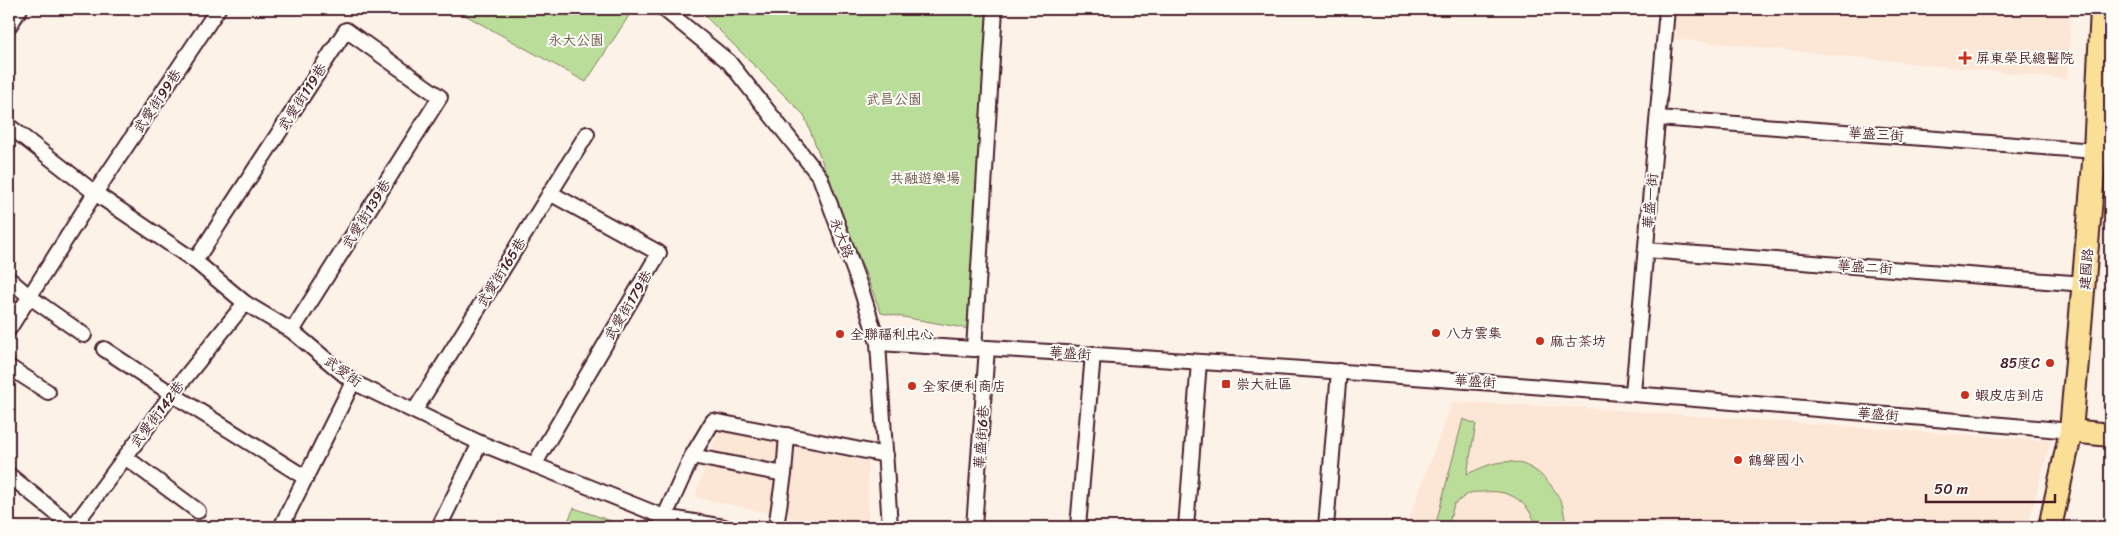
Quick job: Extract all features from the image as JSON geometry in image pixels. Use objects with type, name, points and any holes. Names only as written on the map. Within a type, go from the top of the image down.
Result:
[{"type":"main road","name":"建國路","points":[[2050,527],[2071,431],[2095,151],[2102,9]]},
{"type":"main road","points":[[2071,431],[2110,435]]},
{"type":"street","points":[[9,26],[20,9]]},
{"type":"street","name":"武愛街99巷","points":[[9,329],[95,193],[218,9]]},
{"type":"street","name":"永大路","points":[[664,9],[729,62],[820,177],[861,289],[878,343],[890,527]]},
{"type":"street","name":"華盛街6巷","points":[[974,527],[995,9]]},
{"type":"street","name":"華盛一街","points":[[1633,393],[1667,9]]},
{"type":"street","name":"武愛街119巷","points":[[195,261],[346,30],[440,97]]},
{"type":"street","name":"武愛街139巷","points":[[292,331],[440,97]]},
{"type":"street","name":"華盛三街","points":[[1658,118],[2095,151]]},
{"type":"street","name":"武愛街","points":[[9,126],[95,193],[195,261],[245,303],[292,331],[353,382],[416,410],[480,443],[662,522],[724,527]]},
{"type":"street","name":"武愛街165巷","points":[[416,410],[587,134]]},
{"type":"street","name":"武愛街179巷","points":[[534,465],[659,253],[550,193]]},
{"type":"street","name":"華盛二街","points":[[1646,250],[2085,284]]},
{"type":"street","points":[[9,279],[30,297],[84,335]]},
{"type":"street","name":"武愛街142巷","points":[[73,527],[172,394],[245,303]]},
{"type":"street","name":"華盛街","points":[[878,343],[1094,354],[1339,371],[1633,393],[2071,431]]},
{"type":"street","points":[[104,348],[172,394],[306,478]]},
{"type":"street","points":[[1078,527],[1094,354]]},
{"type":"street","points":[[1186,527],[1199,362]]},
{"type":"street","points":[[9,367],[48,392]]},
{"type":"street","points":[[1326,527],[1339,371]]},
{"type":"street","points":[[280,527],[353,382]]},
{"type":"street","points":[[662,522],[692,456],[712,420],[886,455]]},
{"type":"street","points":[[776,527],[784,474],[787,435]]},
{"type":"street","points":[[439,527],[480,443]]},
{"type":"street","points":[[692,456],[784,474]]},
{"type":"street","points":[[125,457],[198,511]]},
{"type":"street","points":[[9,475],[73,527]]},
{"type":"shaded area","name":"屏東榮民總醫院","points":[[1659,9],[2071,9],[2067,79],[1656,37]]},
{"type":"shaded area","name":"鶴聲國小","points":[[1452,402],[1583,408],[2051,441],[2027,527],[1406,527]]},
{"type":"shaded area","points":[[718,430],[868,462],[868,527],[834,527],[695,497]]},
{"type":"green space","name":"永大公園","points":[[454,9],[623,9],[630,14],[586,82]]},
{"type":"green space","name":"武昌公園","points":[[698,9],[989,9],[969,329],[881,313],[804,115]]},
{"type":"green space","points":[[1463,419],[1476,424],[1467,474],[1489,465],[1503,462],[1513,462],[1531,468],[1546,480],[1558,495],[1562,504],[1566,527],[1537,527],[1529,511],[1518,499],[1511,495],[1494,492],[1473,492],[1454,504],[1448,527],[1435,527]]},
{"type":"green space","points":[[574,508],[628,527],[565,527]]},
{"type":"place","name":"屏東榮民總醫院","points":[[1965,58]]},
{"type":"place","name":"八方雲集","points":[[1436,333]]},
{"type":"place","name":"全聯福利中心","points":[[840,334]]},
{"type":"place","name":"麻古茶坊","points":[[1540,341]]},
{"type":"place","name":"85度C","points":[[2050,363]]},
{"type":"place","name":"崇大社區","points":[[1226,384]]},
{"type":"place","name":"全家便利商店","points":[[912,386]]},
{"type":"place","name":"蝦皮店到店","points":[[1965,395]]},
{"type":"place","name":"鶴聲國小","points":[[1738,460]]},
{"type":"park label","name":"共融遊樂場","points":[[925,178]]}]
